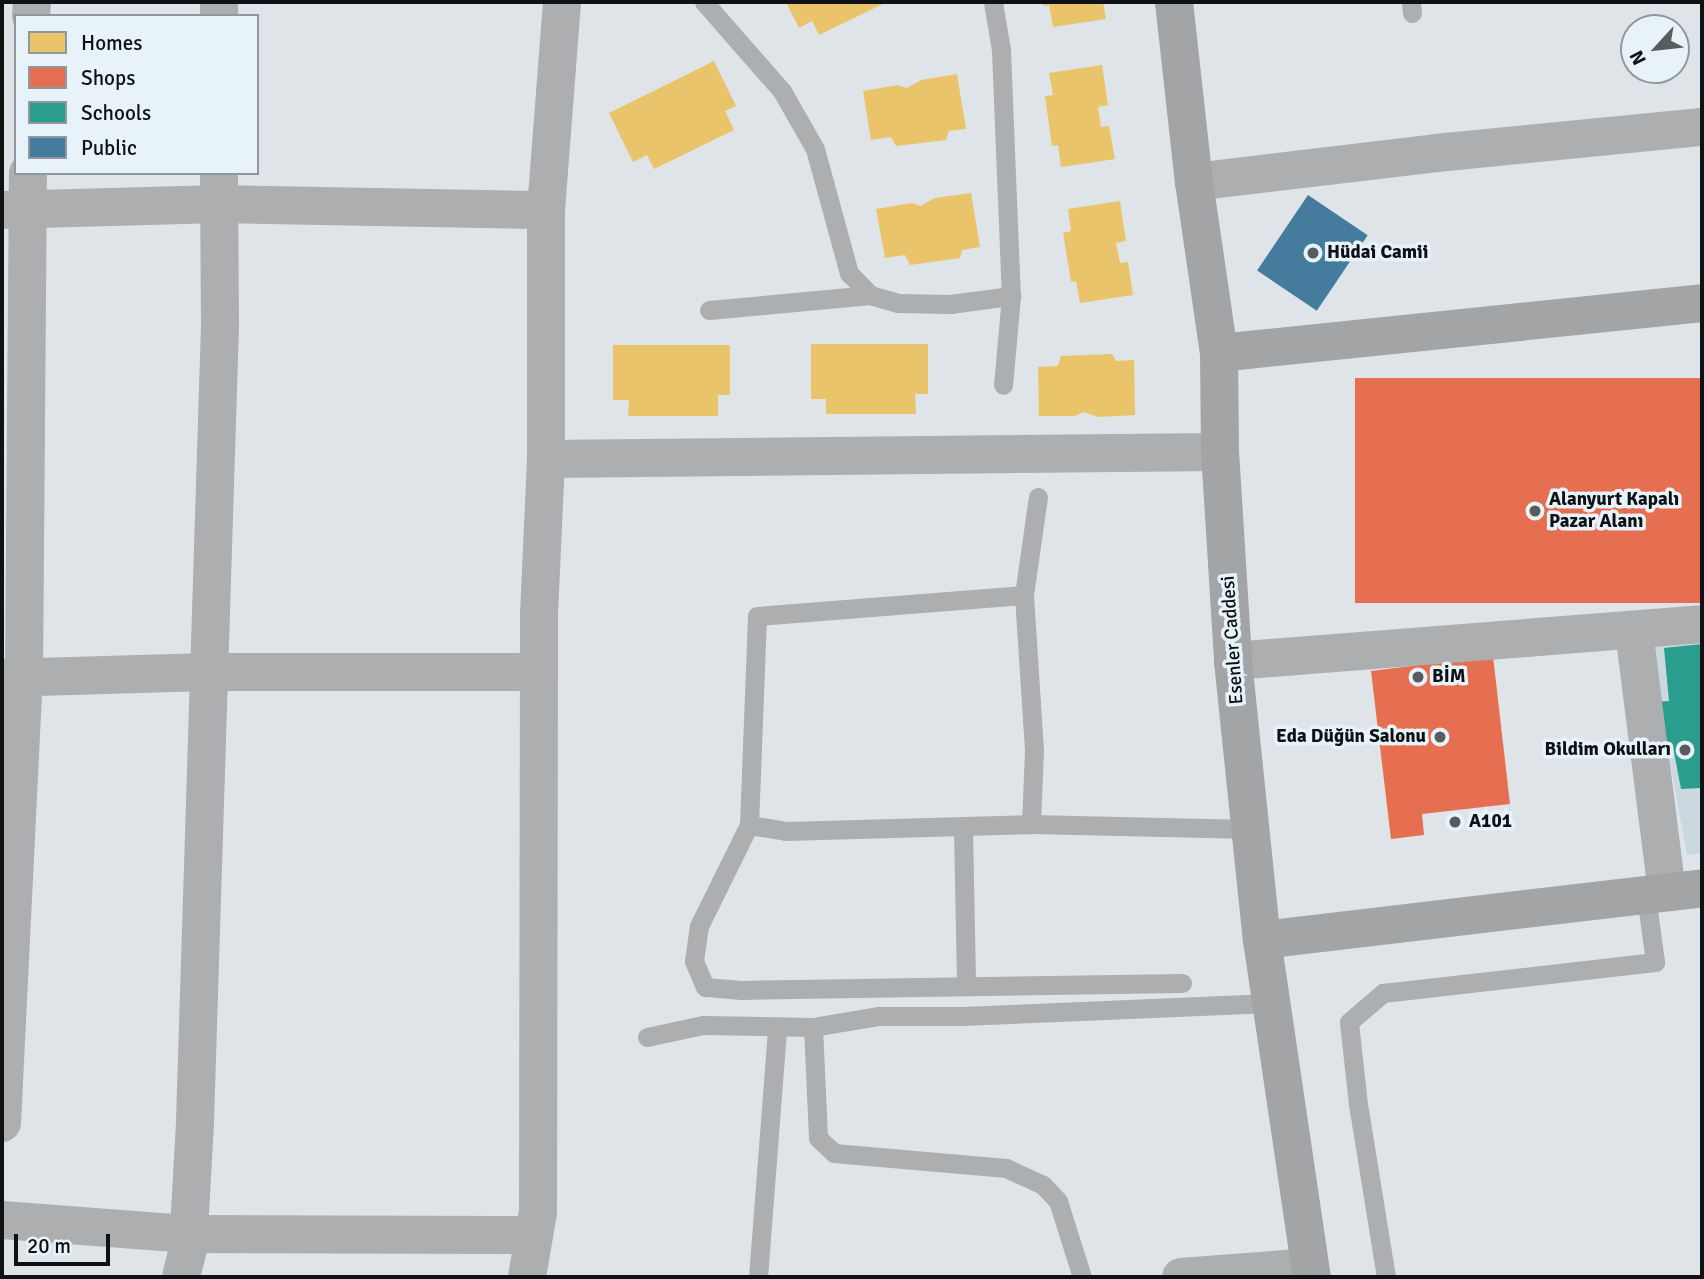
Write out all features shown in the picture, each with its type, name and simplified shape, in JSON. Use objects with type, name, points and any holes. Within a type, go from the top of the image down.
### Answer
[{"type":"street","points":[[527,1277],[538,1212],[539,671],[546,458],[546,210],[562,2]]},
{"type":"street","name":"Esenler Caddesi","points":[[1174,2],[1194,182],[1219,353],[1220,452],[1233,661],[1250,829],[1262,940],[1311,1272]]},
{"type":"street","points":[[1194,182],[1436,153],[1702,127]]},
{"type":"street","points":[[2,1122],[13,678],[19,198],[219,189],[546,210]]},
{"type":"street","points":[[181,1277],[189,1234],[220,325],[219,189]]},
{"type":"street","points":[[1219,353],[1702,303]]},
{"type":"street","points":[[546,458],[1220,452]]},
{"type":"street","points":[[1233,661],[1702,624]]},
{"type":"street","points":[[1262,940],[1672,892],[1634,631]]},
{"type":"street","points":[[13,678],[208,672],[539,671]]},
{"type":"street","points":[[2,1220],[189,1234],[534,1235]]},
{"type":"street","points":[[1181,1277],[1311,1272]]},
{"type":"lane","points":[[704,2],[782,91],[815,149],[849,273],[870,295]]},
{"type":"lane","points":[[993,2],[1001,50],[1011,296],[1003,385]]},
{"type":"lane","points":[[709,310],[870,295],[898,303],[950,304],[1011,296]]},
{"type":"lane","points":[[1031,824],[1034,750],[1024,595],[1038,497]]},
{"type":"lane","points":[[1024,595],[757,616],[749,825],[699,926],[694,961],[705,987],[741,990],[1181,983]]},
{"type":"lane","points":[[749,825],[786,831],[1031,824],[1250,829]]},
{"type":"lane","points":[[963,827],[966,986]]},
{"type":"lane","points":[[1386,1277],[1358,1104],[1349,1023],[1383,993],[1655,962],[1672,892]]},
{"type":"lane","points":[[647,1037],[703,1025],[813,1027],[879,1016],[962,1016],[1272,1003]]},
{"type":"lane","points":[[813,1027],[818,1138],[834,1153],[1006,1168],[1043,1185],[1058,1201],[1082,1277]]},
{"type":"lane","points":[[758,1277],[778,1028]]},
{"type":"shaded area","name":"Bildim Okulları","points":[[1702,641],[1702,853],[1687,855],[1649,647]]},
{"type":"building: Homes","points":[[786,2],[887,2],[819,35],[812,21],[799,28]]},
{"type":"building: Homes","points":[[1043,2],[1103,2],[1106,19],[1053,27],[1049,5],[1044,6]]},
{"type":"building: Homes","points":[[714,61],[736,106],[725,111],[734,130],[654,169],[647,155],[633,162],[609,113]]},
{"type":"building: Homes","points":[[1102,65],[1108,105],[1098,107],[1101,127],[1109,126],[1115,159],[1061,167],[1058,145],[1052,146],[1045,96],[1053,95],[1049,73]]},
{"type":"building: Homes","points":[[957,74],[966,129],[949,131],[946,140],[896,146],[891,137],[871,140],[863,91],[898,85],[907,88],[921,80]]},
{"type":"building: Homes","points":[[971,193],[980,247],[962,250],[960,258],[910,265],[905,255],[885,258],[876,209],[912,203],[920,206],[935,198]]},
{"type":"building: Homes","points":[[1120,201],[1126,241],[1116,243],[1120,263],[1128,262],[1133,295],[1080,303],[1076,281],[1071,282],[1063,233],[1071,231],[1068,209]]},
{"type":"building: Homes","points":[[811,344],[928,344],[928,394],[915,394],[916,414],[826,414],[826,399],[811,399]]},
{"type":"building: Homes","points":[[613,345],[730,345],[730,395],[718,395],[718,416],[628,416],[629,400],[613,400]]},
{"type":"building: Homes","points":[[1112,354],[1116,361],[1134,360],[1135,415],[1099,417],[1083,412],[1075,416],[1039,416],[1038,367],[1058,366],[1061,356]]},
{"type":"building: Shops","name":"Alanyurt Kapalı Pazar Alanı","points":[[1355,378],[1702,378],[1702,603],[1355,603]]},
{"type":"building: Shops","name":"Eda Düğün Salonu","points":[[1493,656],[1510,804],[1422,814],[1424,835],[1391,839],[1371,671]]},
{"type":"building: Schools","name":"Bildim Okulları","points":[[1702,644],[1702,788],[1681,789],[1673,747],[1660,749],[1655,702],[1669,701],[1664,648]]},
{"type":"building: Public","name":"Hüdai Camii","points":[[1308,195],[1368,235],[1317,311],[1257,270]]},
{"type":"place","name":"Hüdai Camii","points":[[1313,253]]},
{"type":"place","name":"Alanyurt Kapalı Pazar Alanı","points":[[1535,511]]},
{"type":"place","name":"BİM","points":[[1418,677]]},
{"type":"place","name":"Eda Düğün Salonu","points":[[1440,737]]},
{"type":"place","name":"Bildim Okulları","points":[[1685,750]]},
{"type":"place","name":"A101","points":[[1455,822]]}]
